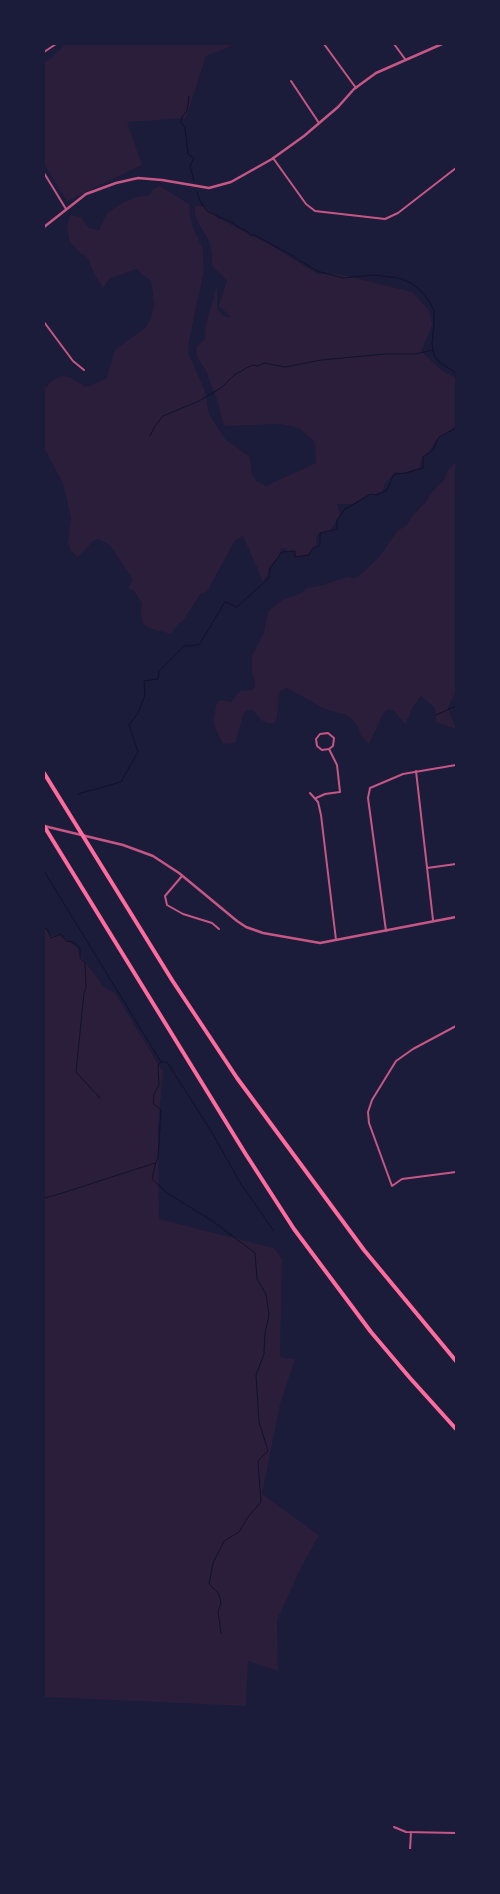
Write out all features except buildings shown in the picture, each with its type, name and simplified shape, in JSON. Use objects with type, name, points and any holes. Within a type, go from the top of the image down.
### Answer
[{"type":"highway","points":[[44,773],[172,980],[237,1078],[364,1250],[456,1361]]},
{"type":"highway","points":[[44,826],[244,1154],[294,1230],[376,1338],[456,1429]]},
{"type":"street","points":[[44,52],[56,44]]},
{"type":"street","points":[[324,44],[356,88]]},
{"type":"street","points":[[394,44],[405,59]]},
{"type":"street","points":[[44,227],[86,194],[116,183],[138,178],[209,188],[231,182],[273,158],[304,136],[338,107],[356,88],[376,73],[442,44]]},
{"type":"street","points":[[291,81],[319,123]]},
{"type":"street","points":[[273,158],[306,204],[314,212],[385,219],[398,213],[456,168]]},
{"type":"street","points":[[44,173],[66,209]]},
{"type":"street","points":[[44,322],[73,361],[84,370]]},
{"type":"street","points":[[326,732],[332,736],[334,743],[329,749],[322,750],[317,746],[316,739],[320,734],[326,732]]},
{"type":"street","points":[[316,798],[325,794],[340,792],[337,765],[329,749]]},
{"type":"street","points":[[386,931],[368,798],[370,788],[390,778],[416,771],[456,765]]},
{"type":"street","points":[[416,771],[433,921]]},
{"type":"street","points":[[310,793],[316,798],[321,815],[336,940]]},
{"type":"street","points":[[44,826],[138,850],[164,862],[232,918],[246,927],[263,933],[320,943],[456,917]]},
{"type":"street","points":[[427,868],[456,864]]},
{"type":"street","points":[[182,876],[165,896],[166,906],[183,914],[212,922],[219,929]]},
{"type":"street","points":[[456,1026],[413,1049],[396,1061],[369,1106],[368,1123],[392,1186],[402,1180],[456,1172]]},
{"type":"street","points":[[394,1827],[411,1832],[456,1833]]},
{"type":"street","points":[[410,1850],[411,1832]]},
{"type":"shaded area","points":[[66,44],[237,44],[206,56],[186,118],[127,122],[142,165],[67,201],[44,164],[44,63]]},
{"type":"shaded area","points":[[160,186],[189,204],[194,230],[203,249],[204,270],[188,353],[205,391],[209,414],[225,439],[250,457],[252,475],[256,481],[266,486],[316,463],[315,442],[299,428],[280,424],[224,426],[206,371],[197,357],[196,347],[205,339],[206,324],[217,285],[217,308],[223,316],[232,318],[219,306],[227,280],[212,266],[209,241],[197,221],[195,206],[205,207],[218,218],[267,243],[318,274],[338,274],[412,292],[429,310],[432,325],[421,351],[441,370],[456,378],[456,425],[452,430],[436,440],[429,452],[422,457],[419,468],[403,473],[396,472],[385,483],[383,491],[373,495],[369,494],[353,504],[337,504],[340,515],[331,530],[320,532],[317,536],[316,547],[307,555],[297,558],[295,551],[287,552],[285,548],[281,549],[279,556],[268,569],[268,574],[263,581],[243,536],[235,540],[206,592],[201,593],[183,621],[178,624],[171,634],[149,628],[143,624],[142,603],[134,591],[128,588],[132,578],[110,545],[98,539],[92,542],[78,557],[71,551],[68,543],[71,518],[63,483],[44,448],[44,389],[53,380],[63,376],[71,378],[86,387],[106,379],[115,350],[145,328],[151,318],[154,304],[151,281],[136,269],[109,279],[103,288],[87,257],[80,253],[70,242],[67,227],[70,215],[81,217],[89,228],[99,230],[107,213],[124,202],[150,195],[153,189]]},
{"type":"shaded area","points":[[456,461],[456,691],[448,708],[456,729],[436,722],[435,708],[421,696],[405,724],[394,711],[389,709],[384,712],[369,744],[361,736],[353,720],[346,715],[325,709],[287,688],[281,690],[279,695],[277,718],[274,723],[267,723],[261,720],[253,710],[248,710],[244,713],[235,743],[222,743],[213,722],[217,702],[220,700],[231,702],[240,691],[252,690],[255,687],[252,673],[252,656],[264,632],[268,612],[282,600],[302,593],[306,588],[323,585],[347,577],[354,578],[359,576],[380,556],[398,530],[406,526],[432,492],[444,480],[448,470]]},
{"type":"shaded area","points":[[44,928],[51,936],[59,935],[77,947],[81,957],[102,986],[115,993],[163,1072],[158,1126],[159,1219],[274,1248],[282,1259],[280,1357],[295,1359],[280,1404],[262,1494],[319,1535],[301,1568],[277,1620],[278,1671],[248,1661],[246,1706],[44,1697]]},
{"type":"waterway","points":[[189,96],[187,111],[182,117],[181,122],[185,128],[188,154],[194,158],[190,166],[194,181]]},
{"type":"waterway","points":[[197,192],[200,201],[207,211],[234,223],[250,235],[254,235],[286,252],[317,271],[343,278],[373,275],[399,278],[411,283],[420,290],[434,311],[432,344],[434,355],[439,362],[456,373]]},
{"type":"waterway","points":[[150,436],[163,416],[199,401],[221,388],[234,375],[252,365],[258,366],[264,363],[285,367],[321,360],[385,354],[415,354],[433,350]]},
{"type":"waterway","points":[[78,794],[121,782],[138,752],[129,725],[138,713],[145,695],[144,681],[158,679],[159,671],[184,646],[199,645],[225,602],[237,607],[269,578],[270,568],[282,552],[295,551],[295,557],[309,555],[313,548],[320,545],[320,533],[337,529],[337,520],[345,509],[371,494],[377,495],[387,490],[394,474],[423,468],[423,457],[433,450],[439,437],[456,428]]},
{"type":"waterway","points":[[436,715],[456,706]]},
{"type":"waterway","points":[[44,871],[161,1062],[158,1065],[159,1085],[154,1094],[153,1103],[161,1110],[158,1158],[152,1179],[167,1193],[214,1222],[255,1253],[257,1279],[266,1294],[269,1315],[265,1333],[264,1354],[256,1375],[259,1422],[268,1451],[258,1461],[261,1502],[248,1517],[239,1532],[224,1541],[213,1563],[209,1584],[219,1594],[221,1603],[218,1612],[221,1633]]},
{"type":"waterway","points":[[44,928],[47,929],[51,938],[61,934],[66,941],[73,942],[80,948],[80,958],[85,963],[86,988],[76,1072],[100,1098]]},
{"type":"waterway","points":[[161,1062],[167,1062],[211,1131],[241,1184],[273,1230]]},
{"type":"waterway","points":[[44,1198],[155,1163]]}]
